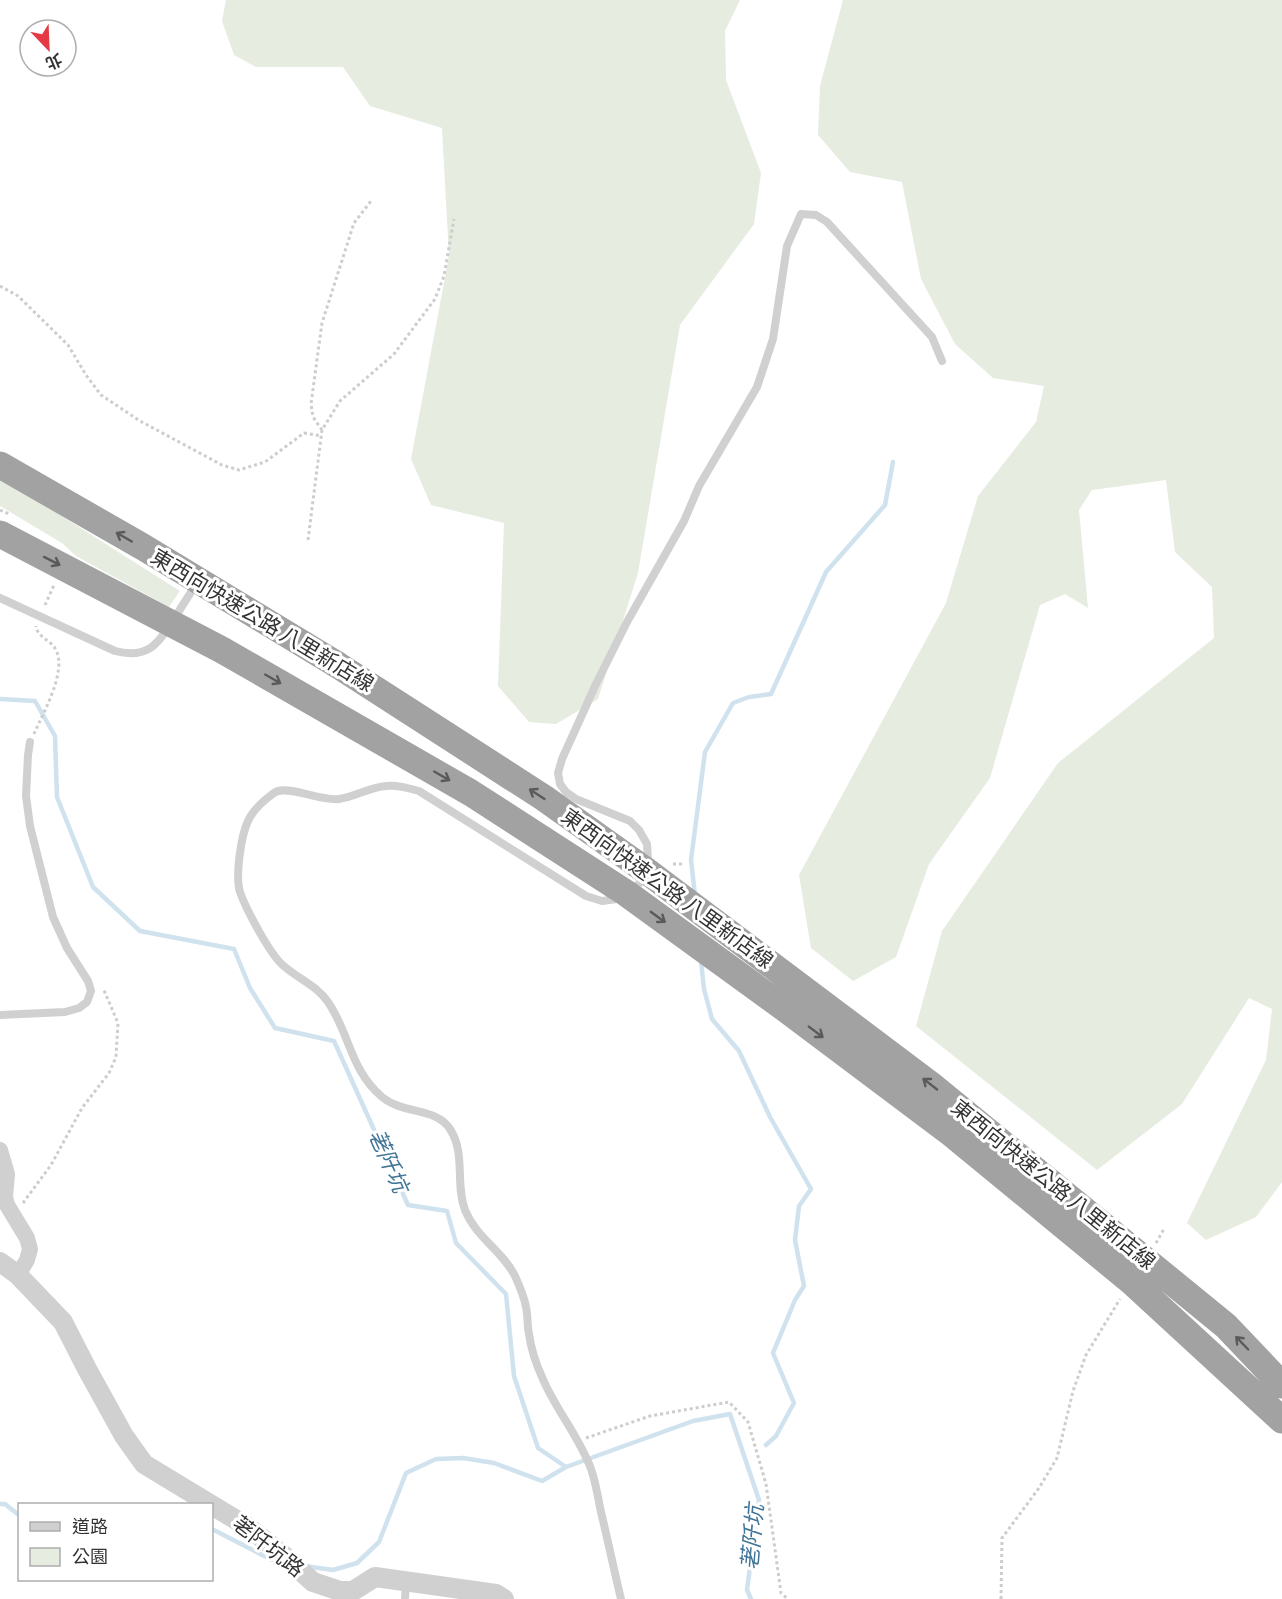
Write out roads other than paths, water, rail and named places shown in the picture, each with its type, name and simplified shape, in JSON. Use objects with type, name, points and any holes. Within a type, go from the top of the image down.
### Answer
[{"type":"highway","name":"東西向快速公路 八里新店線","points":[[0,465],[336,664],[544,798],[601,838],[931,1084],[1226,1326],[1282,1385]]},
{"type":"highway","name":"東西向快速公路 八里新店線","points":[[0,534],[222,650],[471,793],[626,893],[952,1134],[1132,1282],[1282,1420]]},
{"type":"street","points":[[0,1150],[7,1174],[5,1197],[27,1238],[30,1249],[27,1260],[18,1275]]},
{"type":"street","name":"荖阡坑路","points":[[0,1263],[18,1275],[63,1322],[119,1426],[144,1464],[208,1503]]},
{"type":"street","name":"荖阡坑路","points":[[213,1506],[248,1527],[313,1582],[340,1591],[353,1591],[375,1577],[405,1591],[496,1594],[504,1599]]},
{"type":"lane","points":[[621,1599],[591,1470],[580,1443],[542,1376],[529,1336],[522,1291],[513,1273],[482,1237],[465,1212],[460,1190],[459,1152],[451,1130],[442,1120],[433,1115],[393,1105],[371,1085],[356,1064],[334,1011],[327,1000],[320,992],[282,966],[272,954],[240,891],[238,867],[247,823],[256,807],[277,791],[340,799],[387,785],[402,786],[419,791],[586,896],[602,901],[617,899],[634,890],[644,877],[648,861],[647,844],[639,830],[630,821],[576,799],[566,792],[560,784],[558,772],[596,684],[622,632],[684,521],[699,486],[756,387],[773,339],[787,246],[801,214],[816,215],[827,222],[932,337],[942,361]]},
{"type":"lane","points":[[0,598],[115,651],[128,654],[142,653],[162,638],[198,581]]},
{"type":"lane","points":[[0,1015],[65,1012],[79,1008],[87,1002],[91,991],[88,981],[67,948],[53,917],[30,826],[26,796],[30,742]]},
{"type":"waterway","points":[[695,895],[691,860],[705,752],[733,703],[749,697],[771,694],[826,572],[885,505],[893,462]]},
{"type":"waterway","name":"荖阡坑","points":[[0,699],[35,701],[55,736],[57,797],[93,887],[140,931],[234,949],[250,988],[275,1028],[334,1041],[408,1205],[447,1211],[456,1243],[506,1294],[514,1376],[538,1448],[566,1467],[693,1421],[730,1414],[759,1500],[747,1590],[751,1599]]},
{"type":"waterway","points":[[701,961],[704,989],[712,1019],[739,1051],[770,1117],[811,1189],[799,1206],[795,1240],[804,1286],[795,1300],[773,1353],[794,1403],[776,1436],[766,1445]]},
{"type":"waterway","points":[[305,1566],[333,1570],[357,1563],[379,1542],[406,1473],[436,1459],[463,1458],[494,1463],[542,1481],[566,1467]]},
{"type":"waterway","points":[[0,1504],[5,1504],[18,1514]]},
{"type":"waterway","points":[[213,1530],[270,1559],[279,1561]]}]
